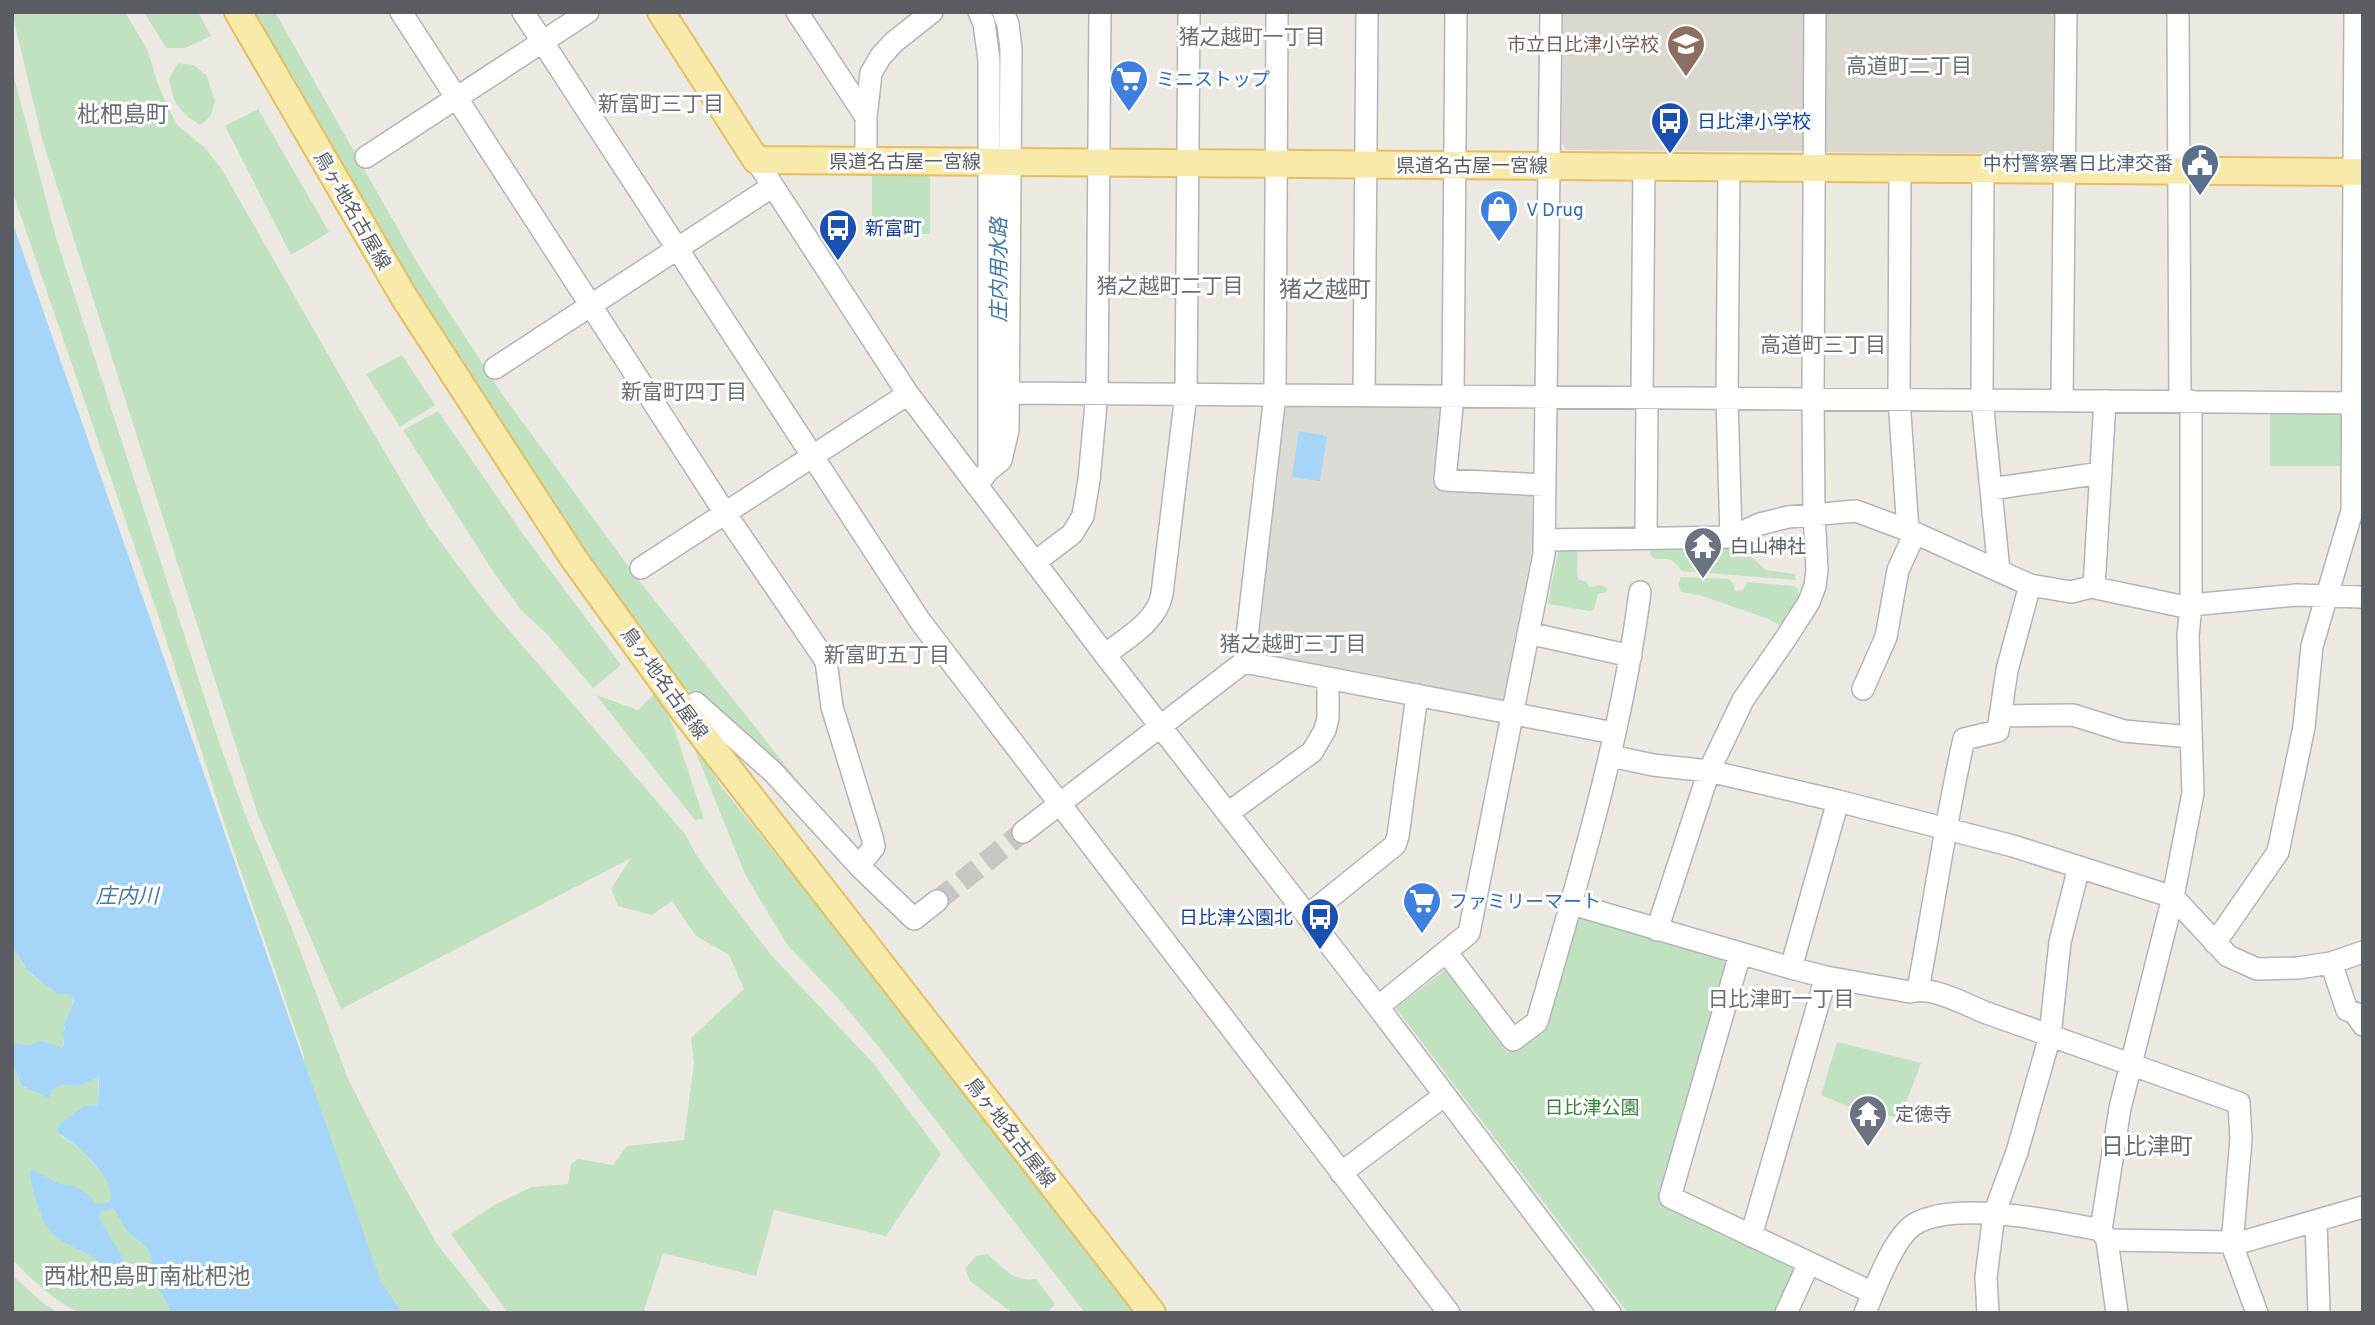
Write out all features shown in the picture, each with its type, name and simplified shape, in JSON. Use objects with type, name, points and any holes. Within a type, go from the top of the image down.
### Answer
[{"type":"main road","name":"鳥ヶ地名古屋線","points":[[238,12],[404,297],[574,559],[683,710],[1152,1313]]},
{"type":"main road","points":[[661,12],[757,160]]},
{"type":"main road","name":"県道名古屋一宮線","points":[[757,160],[2359,172]]},
{"type":"street","points":[[401,12],[589,306],[725,513],[826,660],[832,707],[873,837],[874,847],[859,866]]},
{"type":"street","points":[[523,12],[920,621],[1448,1313]]},
{"type":"street","points":[[366,157],[588,12]]},
{"type":"street","points":[[797,12],[866,117]]},
{"type":"street","points":[[979,12],[986,33],[1000,162],[1008,393],[1008,430],[1001,460],[983,478]]},
{"type":"street","points":[[983,478],[1000,162],[1011,49],[1008,24],[1003,12]]},
{"type":"street","points":[[1035,562],[1072,534],[1083,516],[1097,393],[1100,12]]},
{"type":"street","points":[[1105,655],[1154,615],[1160,606],[1186,394],[1189,12]]},
{"type":"street","points":[[1023,832],[1244,662],[1275,395],[1277,12]]},
{"type":"street","points":[[1364,396],[1367,12]]},
{"type":"street","points":[[1456,12],[1453,396],[1445,480],[1545,485]]},
{"type":"street","points":[[1378,1007],[1466,937],[1472,925],[1544,554],[1551,12]]},
{"type":"street","points":[[1657,930],[1710,771],[1743,700],[1808,603],[1815,586],[1815,12]]},
{"type":"street","points":[[2062,401],[2066,12]]},
{"type":"street","points":[[2117,1313],[2104,1235],[2120,1108],[2173,897],[2193,793],[2188,636],[2191,607],[2178,171],[2178,12]]},
{"type":"street","points":[[2216,943],[2278,852],[2304,727],[2312,646],[2353,511],[2358,403],[2359,172],[2356,12]]},
{"type":"street","points":[[866,161],[866,117],[871,73],[894,41],[925,15]]},
{"type":"street","points":[[757,160],[908,394],[983,478],[1035,562],[1610,1313]]},
{"type":"street","points":[[1644,167],[1646,538]]},
{"type":"street","points":[[1729,167],[1727,398],[1731,537]]},
{"type":"street","points":[[1863,689],[1886,636],[1898,570],[1912,532],[1899,399],[1900,169]]},
{"type":"street","points":[[1983,169],[1982,400],[1998,571]]},
{"type":"street","points":[[495,368],[773,186]]},
{"type":"street","points":[[1008,393],[2358,403]]},
{"type":"street","points":[[641,568],[908,394]]},
{"type":"street","points":[[2094,587],[2105,401]]},
{"type":"street","points":[[1991,489],[2101,472]]},
{"type":"street","points":[[1544,540],[1731,537],[1760,524],[1814,514],[1856,511],[1912,532],[2030,585],[2071,592],[2094,587],[2191,607],[2296,596],[2363,597]]},
{"type":"street","points":[[1918,989],[1934,909],[1952,791],[1964,739],[1998,731],[2007,670],[2030,585]]},
{"type":"street","points":[[1447,953],[1513,1040],[1537,1022],[1611,756],[1632,656],[1640,592]]},
{"type":"street","points":[[1528,633],[1632,656]]},
{"type":"street","points":[[1244,662],[1615,733]]},
{"type":"street","points":[[1228,813],[1312,752],[1325,730],[1328,718],[1328,678]]},
{"type":"street","points":[[1307,916],[1395,845],[1417,695]]},
{"type":"street","points":[[683,710],[696,704],[772,772],[859,866],[914,919],[937,901]]},
{"type":"street","points":[[2000,716],[2073,715],[2123,731],[2191,737]]},
{"type":"street","points":[[1611,756],[1653,765],[1710,771],[1838,801],[2013,846],[2173,897],[2228,956],[2257,969],[2298,968],[2331,963],[2363,952]]},
{"type":"street","points":[[1791,968],[1838,801]]},
{"type":"street","points":[[1988,1313],[1986,1277],[1994,1214],[2017,1152],[2050,1036],[2060,942],[2079,867]]},
{"type":"street","points":[[1572,904],[1826,977],[1910,992],[1918,989],[1952,998],[1984,1012],[2239,1103],[2241,1139],[2232,1243],[2257,1313]]},
{"type":"street","points":[[1740,954],[1670,1197],[1810,1263],[1869,1303],[1893,1250],[1913,1225],[1941,1215],[2038,1217],[2104,1235],[2232,1243],[2363,1207]]},
{"type":"street","points":[[2331,963],[2347,1010],[2355,1013],[2363,1026]]},
{"type":"street","points":[[1751,1236],[1826,977]]},
{"type":"street","points":[[1341,1173],[1445,1095]]},
{"type":"street","points":[[2316,1220],[2319,1313]]},
{"type":"street","points":[[1786,1313],[1810,1263]]},
{"type":"shaded area","name":"市立日比津小学校","points":[[1563,12],[1809,12],[1804,151],[1567,150],[1562,144]]},
{"type":"shaded area","points":[[1823,12],[2060,12],[2055,154],[1826,152],[1821,149]]},
{"type":"shaded area","points":[[1280,405],[1444,406],[1437,472],[1529,491],[1532,497],[1532,551],[1503,701],[1498,704],[1254,658]]},
{"type":"green space","points":[[12,12],[125,12],[147,49],[160,90],[177,125],[205,148],[221,168],[428,525],[489,607],[685,834],[697,856],[772,956],[873,1063],[941,1154],[886,1236],[774,1210],[756,1276],[663,1253],[643,1313],[508,1313],[451,1234],[496,1204],[532,1187],[568,1184],[571,1164],[578,1159],[613,1165],[627,1146],[684,1140],[694,1063],[691,1038],[744,989],[729,955],[696,936],[672,901],[652,915],[618,906],[611,889],[631,858],[341,1009],[258,815],[42,139]]},
{"type":"green space","points":[[144,12],[198,12],[211,36],[185,48],[166,48]]},
{"type":"green space","points":[[244,12],[275,12],[419,266],[502,394],[637,578],[851,848],[775,770],[693,693],[677,685],[550,510]]},
{"type":"green space","points":[[178,63],[194,65],[207,76],[215,102],[210,117],[200,125],[182,111],[175,101],[169,79]]},
{"type":"green space","points":[[12,69],[56,238],[218,739],[247,819],[287,916],[348,1079],[392,1165],[437,1244],[492,1313],[400,1313],[369,1266],[303,1079],[304,1055],[226,828],[159,618],[14,196]]},
{"type":"green space","points":[[258,109],[329,232],[291,255],[225,126]]},
{"type":"green space","points":[[872,176],[930,176],[930,234],[880,234],[872,220]]},
{"type":"green space","points":[[402,355],[435,405],[400,427],[366,374]]},
{"type":"green space","points":[[2274,409],[2343,409],[2347,466],[2270,466],[2270,414]]},
{"type":"green space","points":[[438,411],[520,530],[621,665],[593,688],[547,634],[521,610],[490,567],[403,430]]},
{"type":"green space","points":[[1738,545],[1766,570],[1795,574],[1796,580],[1682,571],[1671,560],[1655,559],[1650,555],[1651,547]]},
{"type":"green space","points":[[1559,548],[1577,548],[1579,580],[1585,581],[1590,587],[1601,585],[1608,589],[1598,594],[1594,609],[1590,611],[1549,604]]},
{"type":"green space","points":[[1681,577],[1729,579],[1735,591],[1743,590],[1747,582],[1794,586],[1798,590],[1799,602],[1783,624],[1779,625],[1769,619],[1699,595],[1681,592],[1678,584]]},
{"type":"green space","points":[[657,691],[674,728],[704,819],[695,820],[596,695],[638,710]]},
{"type":"green space","points":[[686,728],[720,785],[927,1041],[1139,1313],[1085,1313],[878,1046],[838,998],[788,946],[745,874]]},
{"type":"green space","name":"日比津公園","points":[[1575,913],[1731,961],[1664,1200],[1801,1266],[1779,1313],[1628,1313],[1396,1008],[1445,970],[1507,1053],[1542,1025]]},
{"type":"green space","points":[[12,931],[16,953],[29,972],[51,990],[73,997],[62,1047],[12,1044]]},
{"type":"green space","points":[[1837,1042],[1921,1063],[1900,1119],[1877,1112],[1875,1118],[1821,1095]]},
{"type":"green space","points":[[12,1062],[21,1085],[50,1099],[51,1091],[57,1087],[81,1085],[98,1077],[98,1105],[84,1106],[58,1125],[61,1136],[81,1149],[105,1177],[113,1191],[113,1208],[125,1229],[148,1249],[155,1281],[172,1313],[82,1313],[54,1297],[12,1259]]},
{"type":"green space","points":[[987,1254],[1015,1276],[1028,1280],[1036,1279],[1055,1304],[1047,1313],[1013,1313],[970,1281],[965,1268],[976,1256]]},
{"type":"green space","points":[[12,1275],[44,1304],[59,1313],[12,1313]]},
{"type":"water","name":"庄内川","points":[[12,221],[380,1280],[402,1313],[172,1313],[155,1281],[148,1249],[125,1229],[113,1208],[100,1212],[99,1218],[128,1267],[136,1272],[133,1277],[114,1271],[57,1238],[49,1230],[39,1210],[31,1182],[31,1169],[60,1184],[74,1186],[89,1195],[95,1204],[108,1203],[111,1197],[108,1183],[97,1167],[78,1147],[58,1132],[58,1125],[84,1106],[98,1105],[99,1077],[81,1085],[57,1087],[51,1091],[50,1099],[21,1085],[12,1062],[13,1043],[29,1046],[40,1041],[62,1047],[64,1025],[74,1001],[70,994],[57,994],[27,970],[13,948]]},
{"type":"water","points":[[1299,431],[1327,436],[1320,481],[1292,477]]},
{"type":"tunnel","points":[[937,901],[1023,832]]},
{"type":"place","name":"市立日比津小学校","points":[[1686,78]]},
{"type":"place","name":"ミニストップ","points":[[1129,113]]},
{"type":"place","name":"日比津小学校","points":[[1670,155]]},
{"type":"place","name":"中村警察署日比津交番","points":[[2200,197]]},
{"type":"place","name":"V Drug","points":[[1499,243]]},
{"type":"place","name":"新富町","points":[[838,262]]},
{"type":"place","name":"白山神社","points":[[1703,580]]},
{"type":"place","name":"ファミリーマート","points":[[1422,935]]},
{"type":"place","name":"日比津公園北","points":[[1320,951]]},
{"type":"place","name":"定徳寺","points":[[1868,1148]]},
{"type":"district","name":"猪之越町一丁目","points":[[1252,37]]},
{"type":"district","name":"高道町二丁目","points":[[1909,66]]},
{"type":"district","name":"新富町三丁目","points":[[661,104]]},
{"type":"district","name":"枇杷島町","points":[[123,114]]},
{"type":"district","name":"猪之越町二丁目","points":[[1170,286]]},
{"type":"district","name":"猪之越町","points":[[1325,289]]},
{"type":"district","name":"高道町三丁目","points":[[1823,345]]},
{"type":"district","name":"新富町四丁目","points":[[684,392]]},
{"type":"district","name":"猪之越町三丁目","points":[[1293,644]]},
{"type":"district","name":"新富町五丁目","points":[[887,655]]},
{"type":"district","name":"日比津町一丁目","points":[[1781,999]]},
{"type":"district","name":"日比津町","points":[[2147,1146]]},
{"type":"district","name":"西枇杷島町南枇杷池","points":[[147,1276]]},
{"type":"water label","name":"庄内用水路","points":[[999,270]]}]
